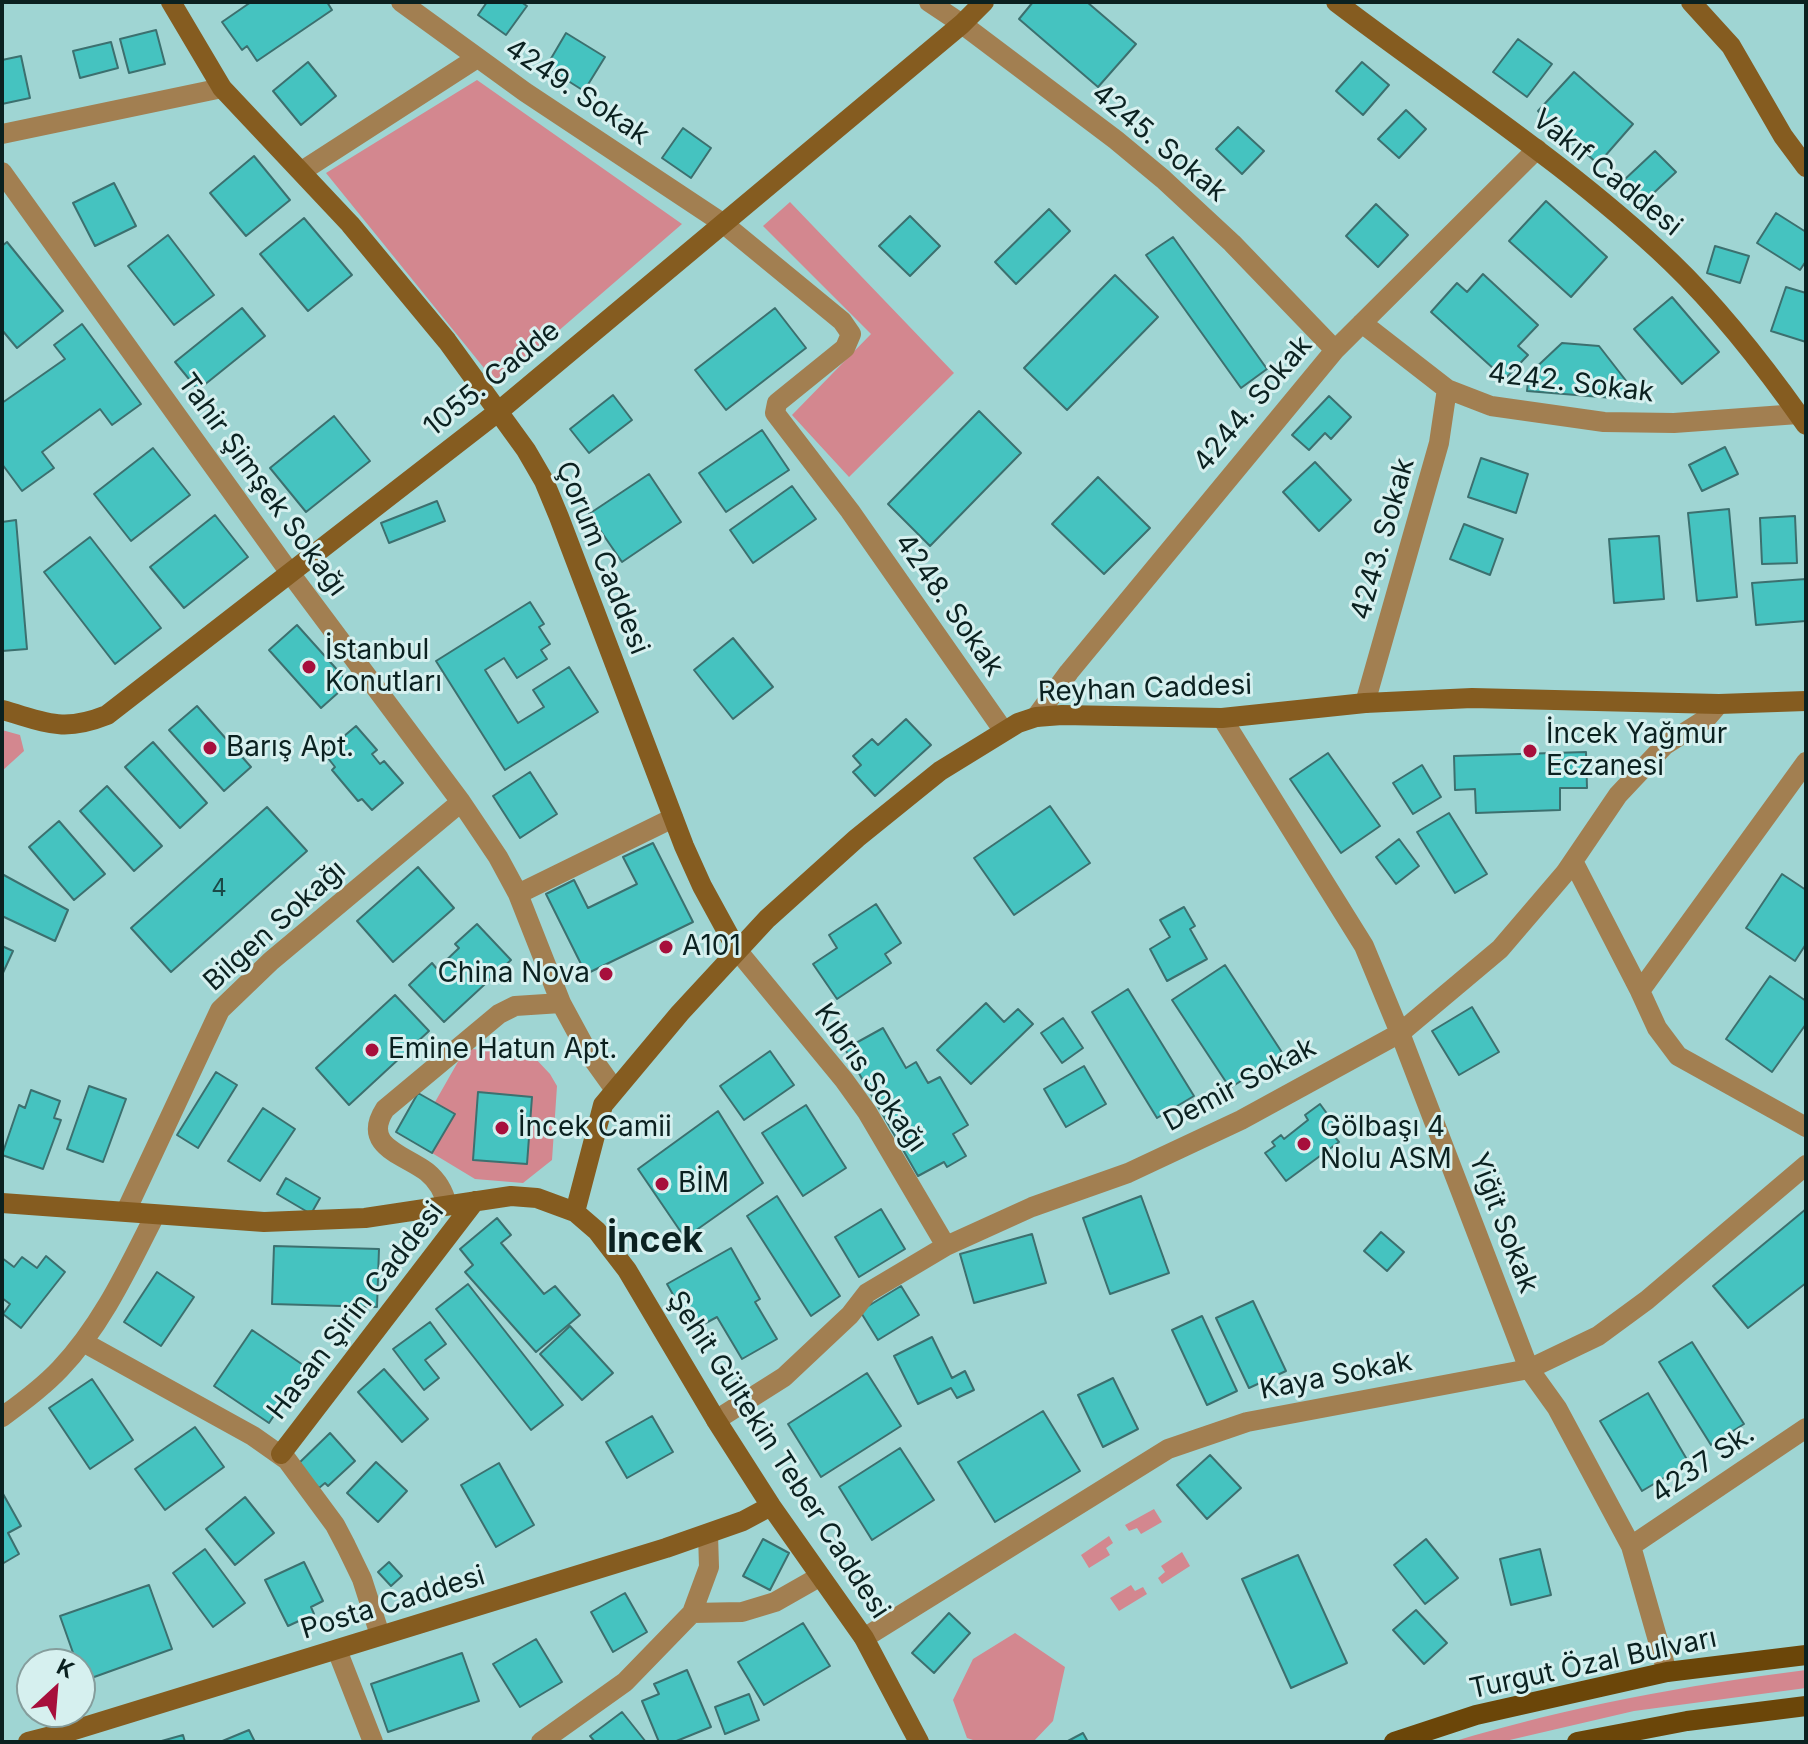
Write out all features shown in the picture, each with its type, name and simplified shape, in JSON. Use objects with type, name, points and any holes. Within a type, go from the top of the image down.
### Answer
[{"type":"main road","name":"Turgut Özal Bulvarı","points":[[1394,1742],[1476,1715],[1667,1672],[1806,1655]]},
{"type":"main road","points":[[1577,1742],[1687,1721],[1806,1706]]},
{"type":"street","name":"Çorum Caddesi","points":[[171,2],[222,88],[302,171],[410,295],[499,411],[544,481],[599,617],[673,818],[702,886],[737,950]]},
{"type":"street","name":"4249. Sokak","points":[[401,2],[477,58],[724,224],[842,321],[851,334],[845,348],[777,403],[775,413],[850,511]]},
{"type":"street","name":"4245. Sokak","points":[[929,2],[1116,140],[1194,206],[1335,350]]},
{"type":"street","name":"1055. Cadde","points":[[2,710],[66,727],[107,715],[499,411],[962,24],[984,2]]},
{"type":"street","name":"Vakıf Caddesi","points":[[1336,2],[1537,149],[1673,264],[1701,292],[1802,420]]},
{"type":"street","points":[[1691,2],[1731,46],[1783,136],[1806,167]]},
{"type":"street","points":[[302,171],[477,58]]},
{"type":"street","points":[[2,134],[222,88]]},
{"type":"street","name":"4244. Sokak","points":[[1036,717],[1069,672],[1335,350],[1537,149]]},
{"type":"street","name":"Tahir Şimşek Sokağı","points":[[2,172],[498,857],[518,894],[561,1003],[587,1051],[615,1090]]},
{"type":"street","name":"4242. Sokak","points":[[1362,323],[1447,389],[1491,406],[1604,422],[1802,420]]},
{"type":"street","name":"4243. Sokak","points":[[1365,703],[1439,443],[1447,389]]},
{"type":"street","name":"4248. Sokak","points":[[850,511],[1003,730]]},
{"type":"street","name":"Reyhan Caddesi","points":[[575,1212],[603,1105],[680,1013],[767,919],[903,798],[1003,730],[1036,717],[1222,718],[1365,703],[1510,697],[1719,704],[1806,701]]},
{"type":"street","name":"Demir Sokak","points":[[716,1420],[784,1377],[850,1315],[867,1293],[946,1246],[1032,1207],[1157,1160],[1241,1120],[1400,1033],[1500,949],[1573,861],[1618,795],[1665,745],[1706,719],[1719,704]]},
{"type":"street","name":"Yiğit Sokak","points":[[1222,718],[1364,946],[1529,1369],[1557,1408],[1631,1546],[1667,1672]]},
{"type":"street","points":[[1640,991],[1806,762]]},
{"type":"street","name":"Bilgen Sokağı","points":[[126,1211],[220,1010],[271,961],[461,802]]},
{"type":"street","points":[[518,894],[673,818]]},
{"type":"street","points":[[1573,861],[1657,1028],[1678,1056],[1806,1127]]},
{"type":"street","name":"Kıbrıs Sokağı","points":[[737,950],[859,1101],[946,1246]]},
{"type":"street","points":[[447,1205],[444,1193],[429,1174],[380,1141],[376,1127],[379,1118],[385,1109],[499,1014],[515,1006],[561,1003]]},
{"type":"street","name":"Kaya Sokak","points":[[864,1638],[1168,1449],[1247,1422],[1529,1369],[1598,1336],[1647,1300],[1806,1165]]},
{"type":"street","name":"Şehit Gültekin Teber Caddesi","points":[[2,1203],[264,1222],[365,1218],[511,1196],[537,1198],[575,1212],[597,1231],[627,1270],[771,1506],[864,1638],[919,1742]]},
{"type":"street","name":"Hasan Şirin Caddesi","points":[[281,1454],[475,1201]]},
{"type":"street","points":[[2,1417],[35,1393],[83,1342],[117,1290],[155,1215]]},
{"type":"street","points":[[83,1342],[281,1454],[320,1504],[346,1546],[362,1579],[380,1635]]},
{"type":"street","name":"4237 Sk.","points":[[1631,1546],[1806,1428]]},
{"type":"street","name":"Posta Caddesi","points":[[28,1742],[337,1650],[708,1534],[771,1506]]},
{"type":"street","points":[[541,1742],[625,1682],[692,1613],[709,1567],[708,1534]]},
{"type":"street","points":[[692,1613],[742,1612],[775,1602],[819,1577]]},
{"type":"street","points":[[337,1650],[373,1742]]},
{"type":"shaded area","points":[[477,80],[682,224],[497,384],[326,173]]},
{"type":"shaded area","points":[[790,202],[954,373],[849,477],[792,415],[871,334],[763,226]]},
{"type":"shaded area","points":[[2,730],[20,735],[24,751],[2,771]]},
{"type":"shaded area","points":[[471,1049],[525,1053],[534,1057],[557,1086],[552,1160],[523,1183],[475,1179],[432,1153],[455,1114],[435,1102],[463,1053]]},
{"type":"shaded area","points":[[1154,1509],[1162,1522],[1141,1534],[1137,1528],[1129,1531],[1125,1525]]},
{"type":"shaded area","points":[[1109,1536],[1113,1543],[1106,1548],[1110,1555],[1089,1568],[1081,1555]]},
{"type":"shaded area","points":[[1182,1552],[1190,1566],[1162,1584],[1158,1578],[1165,1572],[1161,1566]]},
{"type":"shaded area","points":[[1131,1585],[1135,1591],[1143,1587],[1147,1594],[1119,1611],[1110,1598]]},
{"type":"shaded area","points":[[1015,1633],[1065,1667],[1053,1721],[1033,1742],[979,1742],[967,1738],[953,1700],[973,1659]]},
{"type":"shaded area","points":[[1806,1670],[1806,1688],[1634,1711],[1501,1742],[1452,1742],[1628,1698]]},
{"type":"building","points":[[251,2],[327,2],[332,10],[257,61],[247,46],[242,50],[222,22]]},
{"type":"building","points":[[487,2],[521,2],[527,6],[506,35],[478,15]]},
{"type":"building","points":[[1033,2],[1087,2],[1136,44],[1098,87],[1019,19]]},
{"type":"building","points":[[156,30],[165,64],[129,73],[120,39]]},
{"type":"building","points":[[566,33],[605,57],[584,91],[546,67]]},
{"type":"building","points":[[1518,39],[1552,64],[1527,97],[1493,72]]},
{"type":"building","points":[[111,42],[118,68],[80,78],[73,51]]},
{"type":"building","points":[[21,56],[30,98],[2,104],[2,60]]},
{"type":"building","points":[[308,62],[336,96],[301,125],[273,91]]},
{"type":"building","points":[[1362,62],[1389,85],[1363,115],[1336,91]]},
{"type":"building","points":[[1574,72],[1633,124],[1598,164],[1538,111]]},
{"type":"building","points":[[1406,110],[1426,129],[1399,158],[1378,139]]},
{"type":"building","points":[[1238,127],[1264,151],[1242,174],[1216,149]]},
{"type":"building","points":[[683,128],[711,148],[691,178],[662,158]]},
{"type":"building","points":[[1655,151],[1676,172],[1643,203],[1623,181]]},
{"type":"building","points":[[254,156],[290,200],[246,236],[210,193]]},
{"type":"building","points":[[114,183],[136,226],[95,246],[73,203]]},
{"type":"building","points":[[1546,201],[1607,257],[1571,297],[1509,241]]},
{"type":"building","points":[[1376,204],[1408,235],[1378,267],[1346,236]]},
{"type":"building","points":[[1049,209],[1070,231],[1016,284],[995,262]]},
{"type":"building","points":[[1776,213],[1806,232],[1806,261],[1800,270],[1757,243]]},
{"type":"building","points":[[910,216],[940,246],[910,276],[879,246]]},
{"type":"building","points":[[304,218],[352,275],[308,311],[260,254]]},
{"type":"building","points":[[168,235],[214,295],[174,325],[128,266]]},
{"type":"building","points":[[1173,237],[1267,369],[1241,388],[1146,255]]},
{"type":"building","points":[[7,242],[63,311],[17,348],[2,330],[2,246]]},
{"type":"building","points":[[1715,246],[1749,256],[1740,283],[1707,273]]},
{"type":"building","points":[[1483,274],[1538,325],[1518,346],[1528,355],[1505,379],[1431,312],[1457,283],[1467,292]]},
{"type":"building","points":[[1115,275],[1158,317],[1067,410],[1024,368]]},
{"type":"building","points":[[1786,287],[1806,293],[1806,342],[1771,331]]},
{"type":"building","points":[[1672,297],[1719,352],[1682,384],[1634,329]]},
{"type":"building","points":[[242,308],[265,336],[198,390],[175,362]]},
{"type":"building","points":[[775,308],[806,348],[726,410],[695,370]]},
{"type":"building","points":[[82,324],[141,404],[112,425],[100,409],[42,452],[54,468],[22,491],[2,464],[2,403],[65,359],[54,345]]},
{"type":"building","points":[[1562,343],[1599,346],[1627,382],[1625,399],[1527,391],[1529,374]]},
{"type":"building","points":[[613,395],[632,420],[589,453],[570,429]]},
{"type":"building","points":[[1329,396],[1351,417],[1331,439],[1325,433],[1309,450],[1292,435]]},
{"type":"building","points":[[979,411],[1021,453],[930,546],[888,504]]},
{"type":"building","points":[[334,416],[370,461],[306,512],[270,468]]},
{"type":"building","points":[[762,430],[789,470],[726,512],[699,473]]},
{"type":"building","points":[[1725,447],[1738,474],[1702,491],[1689,465]]},
{"type":"building","points":[[153,448],[190,495],[131,541],[94,494]]},
{"type":"building","points":[[1481,458],[1528,474],[1516,513],[1468,497]]},
{"type":"building","points":[[1315,462],[1351,500],[1319,531],[1283,492]]},
{"type":"building","points":[[649,474],[681,522],[622,562],[589,514]]},
{"type":"building","points":[[1098,477],[1150,528],[1104,574],[1052,524]]},
{"type":"building","points":[[792,486],[816,519],[753,563],[730,530]]},
{"type":"building","points":[[437,501],[445,521],[389,543],[381,523]]},
{"type":"building","points":[[1729,509],[1737,597],[1697,601],[1688,513]]},
{"type":"building","points":[[215,515],[248,557],[184,608],[150,567]]},
{"type":"building","points":[[1795,516],[1797,563],[1762,564],[1760,518]]},
{"type":"building","points":[[16,520],[27,649],[2,651],[2,522]]},
{"type":"building","points":[[1464,524],[1503,539],[1490,575],[1450,559]]},
{"type":"building","points":[[1659,536],[1664,599],[1614,603],[1609,539]]},
{"type":"building","points":[[90,537],[161,628],[115,664],[44,572]]},
{"type":"building","points":[[1806,579],[1806,621],[1756,625],[1752,583]]},
{"type":"building","points":[[530,602],[544,624],[539,627],[550,644],[541,650],[547,659],[517,678],[504,658],[485,670],[518,723],[544,707],[533,690],[569,667],[598,712],[505,770],[436,661]]},
{"type":"building","name":"İstanbul Konutları","points":[[297,625],[349,683],[321,708],[269,650]]},
{"type":"building","points":[[733,638],[773,687],[733,719],[694,670]]},
{"type":"building","name":"Barış Apt.","points":[[197,706],[251,767],[224,791],[169,730]]},
{"type":"building","points":[[906,719],[931,745],[875,796],[853,772],[861,765],[853,756],[872,739],[878,745]]},
{"type":"building","points":[[356,726],[377,750],[372,754],[380,764],[384,761],[403,783],[372,810],[362,799],[358,801],[332,770],[335,767],[324,753]]},
{"type":"building","points":[[153,742],[207,803],[180,828],[125,767]]},
{"type":"building","points":[[1586,752],[1587,788],[1560,788],[1560,810],[1476,813],[1475,789],[1455,790],[1454,756]]},
{"type":"building","points":[[1328,753],[1380,826],[1341,853],[1290,779]]},
{"type":"building","points":[[1422,765],[1441,797],[1413,814],[1393,783]]},
{"type":"building","points":[[530,772],[557,814],[520,838],[493,796]]},
{"type":"building","points":[[107,786],[162,846],[134,871],[80,811]]},
{"type":"building","points":[[1050,806],[1090,863],[1014,915],[974,858]]},
{"type":"building","points":[[267,807],[307,851],[171,972],[131,928]]},
{"type":"building","points":[[1449,813],[1487,874],[1455,893],[1417,832]]},
{"type":"building","points":[[59,821],[105,874],[74,900],[29,847]]},
{"type":"building","points":[[1399,839],[1419,866],[1396,884],[1376,857]]},
{"type":"building","points":[[653,843],[693,922],[586,974],[546,894],[574,880],[588,908],[637,884],[623,857]]},
{"type":"building","points":[[418,867],[454,908],[393,962],[357,921]]},
{"type":"building","points":[[2,874],[68,910],[55,941],[2,916]]},
{"type":"building","points":[[1782,874],[1806,890],[1806,944],[1795,961],[1746,928]]},
{"type":"building","points":[[876,904],[901,943],[885,954],[891,963],[837,999],[813,964],[837,948],[829,935]]},
{"type":"building","points":[[1184,907],[1195,926],[1190,929],[1207,959],[1167,981],[1150,949],[1170,937],[1160,920]]},
{"type":"building","points":[[477,924],[511,960],[444,1022],[409,985],[432,963],[437,969],[459,948],[455,944]]},
{"type":"building","points":[[2,946],[13,951],[2,975]]},
{"type":"building","points":[[1225,965],[1283,1054],[1230,1088],[1172,1000]]},
{"type":"building","points":[[1770,976],[1806,1001],[1806,1024],[1772,1072],[1726,1039]]},
{"type":"building","points":[[1128,989],[1194,1096],[1157,1118],[1092,1012]]},
{"type":"building","name":"Emine Hatun Apt.","points":[[395,995],[429,1031],[349,1105],[316,1068]]},
{"type":"building","points":[[986,1003],[1004,1022],[1018,1009],[1033,1024],[971,1084],[937,1050]]},
{"type":"building","points":[[1472,1007],[1499,1052],[1459,1075],[1432,1031]]},
{"type":"building","points":[[1063,1018],[1083,1048],[1062,1063],[1041,1033]]},
{"type":"building","points":[[883,1028],[906,1068],[916,1062],[928,1083],[940,1077],[968,1125],[953,1134],[966,1156],[947,1167],[944,1162],[918,1176],[845,1049]]},
{"type":"building","points":[[770,1051],[794,1085],[744,1120],[720,1086]]},
{"type":"building","points":[[1084,1066],[1106,1104],[1066,1127],[1044,1089]]},
{"type":"building","points":[[216,1072],[237,1085],[198,1148],[177,1135]]},
{"type":"building","points":[[89,1086],[126,1099],[103,1162],[67,1149]]},
{"type":"building","points":[[31,1090],[60,1101],[54,1118],[61,1120],[43,1169],[2,1155],[19,1105],[25,1108]]},
{"type":"building","name":"İncek Camii","points":[[478,1092],[532,1097],[527,1164],[473,1160]]},
{"type":"building","points":[[418,1093],[455,1114],[432,1153],[396,1132]]},
{"type":"building","name":"Gölbaşı 4 Nolu ASM","points":[[1320,1104],[1336,1126],[1330,1131],[1339,1142],[1286,1181],[1265,1153],[1275,1146],[1272,1142],[1281,1135],[1284,1139],[1308,1120],[1305,1115]]},
{"type":"building","points":[[806,1105],[846,1168],[803,1196],[762,1133]]},
{"type":"building","points":[[263,1108],[295,1129],[260,1181],[228,1161]]},
{"type":"building","points":[[718,1111],[763,1183],[685,1238],[638,1169]]},
{"type":"building","points":[[286,1178],[320,1198],[311,1214],[277,1194]]},
{"type":"building","points":[[777,1196],[840,1296],[811,1316],[747,1216]]},
{"type":"building","points":[[1141,1196],[1169,1273],[1110,1294],[1083,1218]]},
{"type":"building","points":[[881,1209],[905,1249],[859,1277],[835,1237]]},
{"type":"building","points":[[1806,1209],[1806,1283],[1748,1328],[1713,1286]]},
{"type":"building","points":[[497,1218],[511,1235],[501,1243],[544,1294],[555,1286],[580,1315],[536,1352],[465,1272],[473,1265],[460,1249]]},
{"type":"building","points":[[1381,1232],[1404,1252],[1387,1271],[1364,1251]]},
{"type":"building","points":[[1032,1234],[1046,1283],[974,1303],[960,1254]]},
{"type":"building","points":[[274,1246],[379,1249],[377,1307],[272,1304]]},
{"type":"building","points":[[731,1248],[760,1299],[755,1302],[777,1339],[742,1359],[717,1317],[693,1330],[667,1284]]},
{"type":"building","points":[[46,1256],[65,1272],[21,1328],[3,1314],[10,1304],[2,1298],[2,1258],[14,1267],[22,1257],[37,1268]]},
{"type":"building","points":[[157,1272],[194,1297],[161,1346],[124,1322]]},
{"type":"building","points":[[468,1284],[563,1405],[531,1430],[436,1309]]},
{"type":"building","points":[[901,1286],[919,1315],[878,1340],[860,1311]]},
{"type":"building","points":[[1253,1301],[1286,1371],[1249,1388],[1216,1318]]},
{"type":"building","points":[[1202,1316],[1237,1391],[1207,1405],[1172,1330]]},
{"type":"building","points":[[430,1322],[446,1344],[425,1360],[439,1378],[424,1390],[393,1349]]},
{"type":"building","points":[[570,1326],[613,1373],[582,1400],[540,1354]]},
{"type":"building","points":[[252,1330],[306,1367],[269,1423],[214,1386]]},
{"type":"building","points":[[932,1337],[952,1378],[965,1371],[974,1390],[957,1398],[951,1388],[918,1404],[894,1356]]},
{"type":"building","points":[[1692,1342],[1744,1424],[1711,1445],[1659,1362]]},
{"type":"building","points":[[384,1369],[428,1419],[402,1442],[358,1392]]},
{"type":"building","points":[[867,1373],[901,1426],[821,1477],[788,1424]]},
{"type":"building","points":[[1113,1378],[1138,1429],[1103,1447],[1078,1395]]},
{"type":"building","points":[[92,1379],[133,1440],[90,1469],[49,1408]]},
{"type":"building","points":[[1648,1393],[1689,1463],[1642,1491],[1600,1421]]},
{"type":"building","points":[[1043,1411],[1080,1471],[995,1522],[958,1462]]},
{"type":"building","points":[[652,1416],[673,1452],[627,1478],[606,1442]]},
{"type":"building","points":[[195,1427],[224,1467],[165,1510],[135,1469]]},
{"type":"building","points":[[330,1433],[355,1461],[328,1486],[325,1483],[319,1488],[297,1465]]},
{"type":"building","points":[[900,1448],[934,1500],[872,1540],[839,1487]]},
{"type":"building","points":[[1210,1455],[1241,1488],[1207,1519],[1177,1485]]},
{"type":"building","points":[[376,1462],[407,1491],[378,1522],[347,1493]]},
{"type":"building","points":[[499,1463],[534,1525],[496,1547],[461,1485]]},
{"type":"building","points":[[2,1492],[21,1526],[8,1533],[19,1554],[2,1564]]},
{"type":"building","points":[[245,1497],[274,1533],[235,1565],[206,1529]]},
{"type":"building","points":[[763,1539],[789,1553],[770,1590],[743,1576]]},
{"type":"building","points":[[1426,1539],[1458,1578],[1425,1604],[1394,1565]]},
{"type":"building","points":[[205,1549],[245,1603],[213,1627],[173,1573]]},
{"type":"building","points":[[1540,1549],[1551,1595],[1511,1605],[1500,1559]]},
{"type":"building","points":[[1298,1555],[1347,1663],[1291,1688],[1242,1579]]},
{"type":"building","points":[[304,1562],[323,1601],[311,1607],[314,1614],[288,1626],[265,1580]]},
{"type":"building","points":[[389,1562],[402,1576],[391,1586],[378,1572]]},
{"type":"building","points":[[149,1585],[172,1649],[96,1676],[96,1648],[71,1648],[60,1616]]},
{"type":"building","points":[[625,1593],[647,1632],[613,1652],[591,1612]]},
{"type":"building","points":[[1416,1610],[1447,1643],[1424,1664],[1393,1630]]},
{"type":"building","points":[[949,1613],[970,1633],[934,1673],[912,1653]]},
{"type":"building","points":[[803,1623],[830,1666],[764,1705],[738,1662]]},
{"type":"building","points":[[536,1639],[562,1682],[520,1707],[493,1664]]},
{"type":"building","points":[[462,1653],[479,1701],[388,1732],[371,1684]]},
{"type":"building","points":[[687,1670],[711,1727],[674,1742],[659,1742],[642,1701],[659,1694],[654,1684]]},
{"type":"building","points":[[749,1694],[759,1720],[725,1734],[715,1707]]},
{"type":"building","points":[[622,1712],[646,1742],[595,1742],[590,1736]]},
{"type":"building","points":[[249,1730],[255,1742],[220,1742]]},
{"type":"building","points":[[1083,1733],[1088,1742],[1066,1742]]},
{"type":"building","points":[[183,1735],[185,1742],[158,1742]]},
{"type":"place","name":"İstanbul Konutları","points":[[309,667]]},
{"type":"place","name":"Barış Apt.","points":[[210,748]]},
{"type":"place","name":"İncek Yağmur Eczanesi","points":[[1530,751]]},
{"type":"place","name":"A101","points":[[666,947]]},
{"type":"place","name":"China Nova","points":[[606,974]]},
{"type":"place","name":"Emine Hatun Apt.","points":[[372,1050]]},
{"type":"place","name":"İncek Camii","points":[[502,1128]]},
{"type":"place","name":"Gölbaşı 4 Nolu ASM","points":[[1304,1144]]},
{"type":"place","name":"BİM","points":[[662,1184]]},
{"type":"district","name":"İncek","points":[[655,1241]]}]
